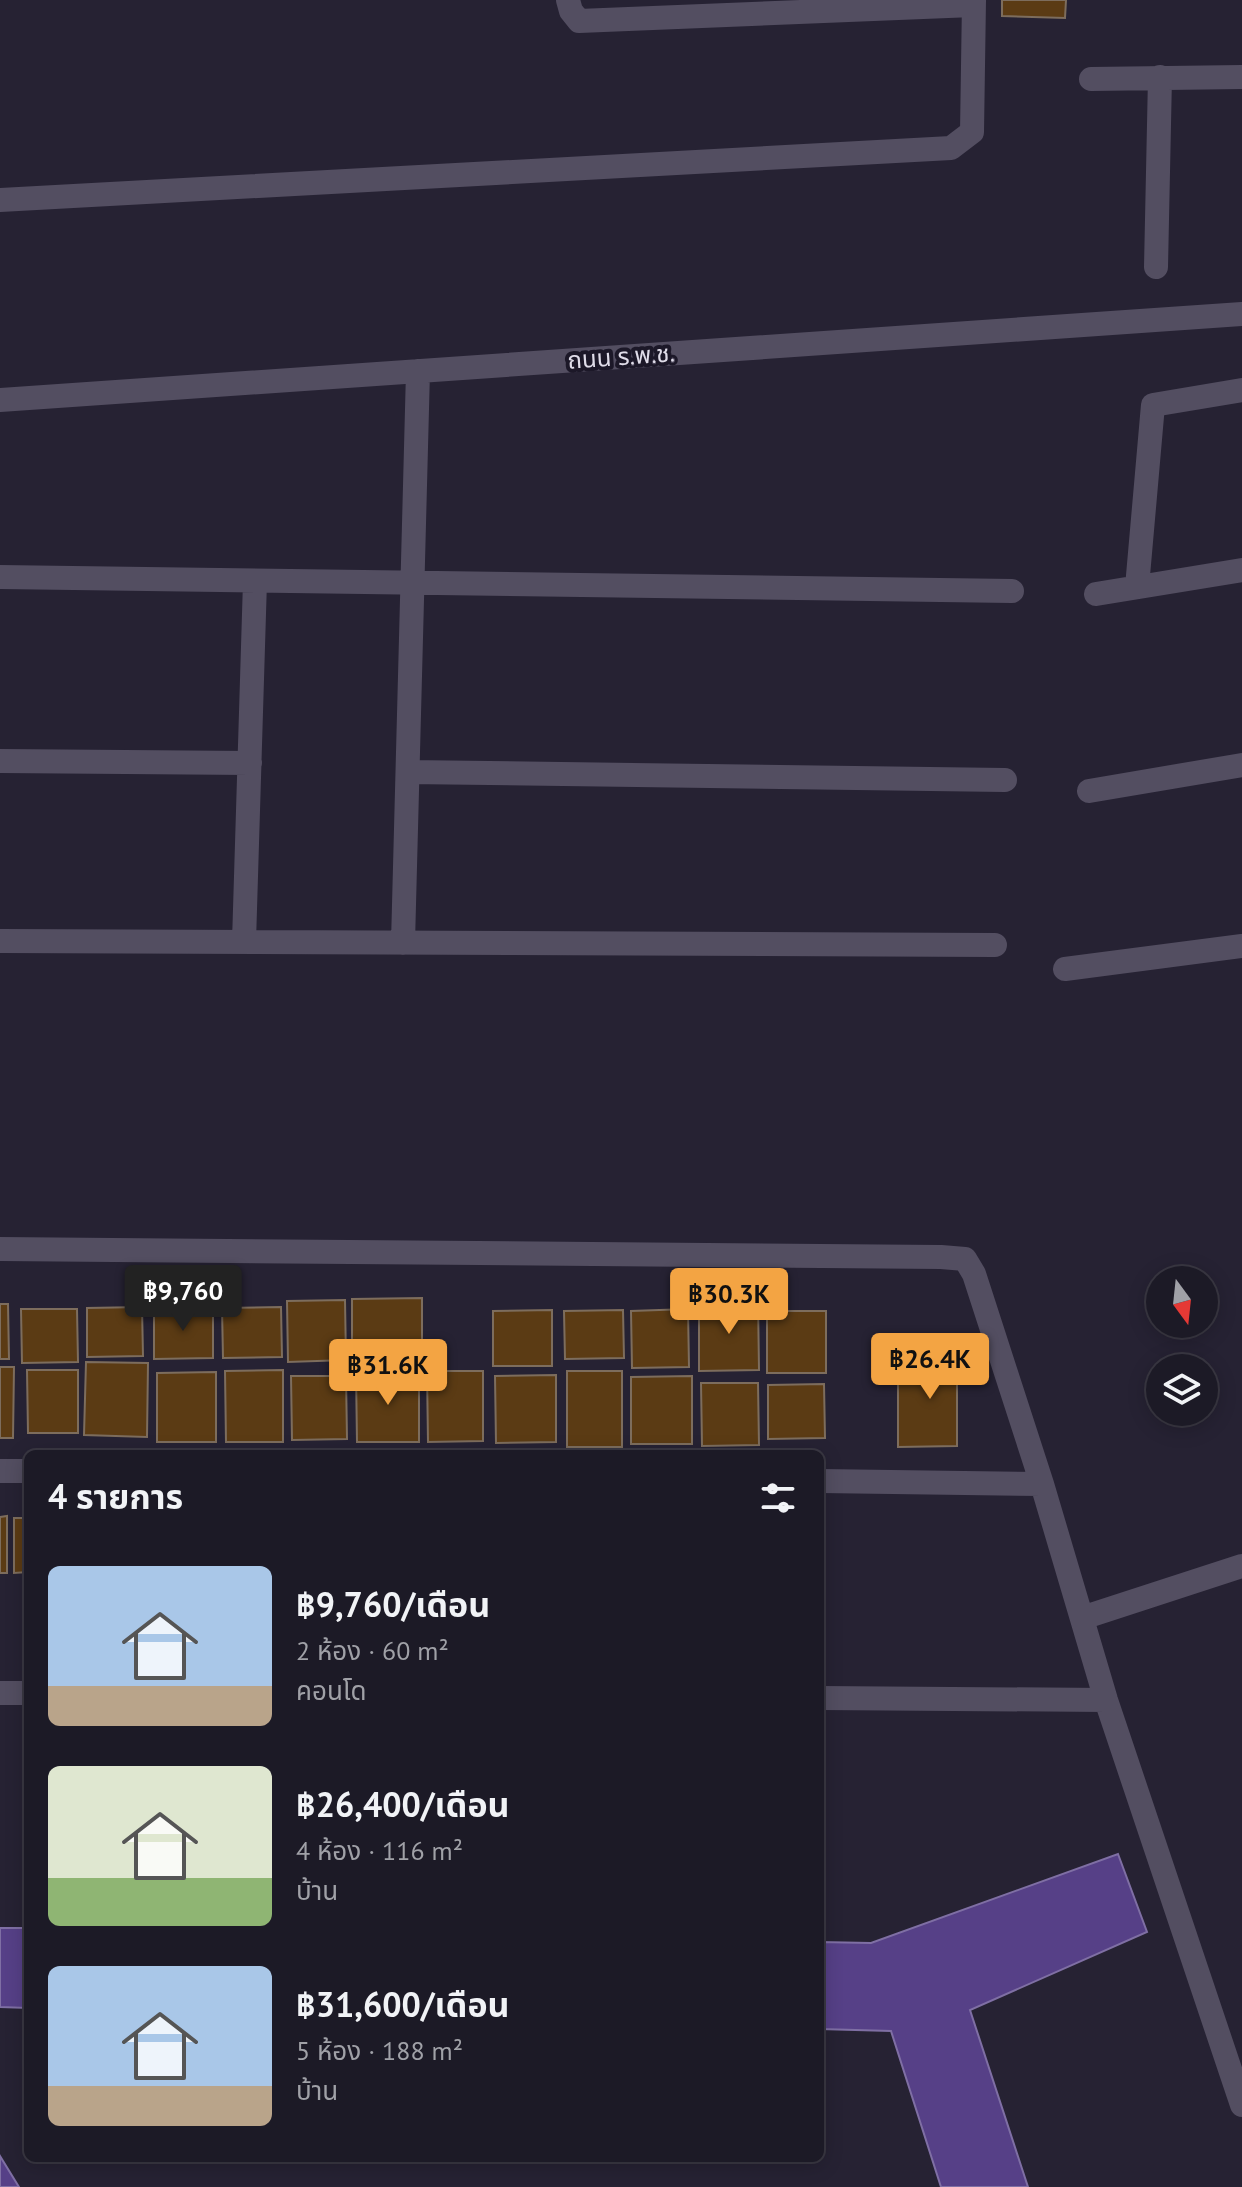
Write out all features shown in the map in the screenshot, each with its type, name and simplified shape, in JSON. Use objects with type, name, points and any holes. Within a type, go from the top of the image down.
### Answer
[{"type":"street","points":[[0,200],[951,148],[972,132],[974,3],[579,21],[571,11],[568,0]]},
{"type":"street","points":[[1156,267],[1160,77]]},
{"type":"street","points":[[1091,79],[1242,77]]},
{"type":"street","name":"ถนน ร.พ.ช.","points":[[0,400],[1242,314]]},
{"type":"street","points":[[403,943],[418,371]]},
{"type":"street","points":[[1137,587],[1153,405],[1242,390]]},
{"type":"street","points":[[1096,594],[1242,570]]},
{"type":"street","points":[[0,577],[1012,591]]},
{"type":"street","points":[[244,942],[255,581]]},
{"type":"street","points":[[0,761],[250,763]]},
{"type":"street","points":[[1089,791],[1242,765]]},
{"type":"street","points":[[408,772],[1005,780]]},
{"type":"street","points":[[0,941],[995,945]]},
{"type":"street","points":[[1065,969],[1242,946]]},
{"type":"street","points":[[0,1249],[965,1259],[974,1274],[1042,1484],[1106,1700],[1242,2105]]},
{"type":"street","points":[[0,1471],[24,1471]]},
{"type":"street","points":[[824,1481],[1042,1484]]},
{"type":"street","points":[[1082,1618],[1242,1566]]},
{"type":"street","points":[[0,1693],[24,1693]]},
{"type":"street","points":[[824,1698],[1106,1700]]},
{"type":"shaded area","points":[[1118,1854],[1147,1932],[970,2010],[1028,2187],[941,2187],[891,2031],[824,2029],[824,1942],[871,1943]]},
{"type":"shaded area","points":[[0,1928],[24,1928],[24,2008],[0,2007]]},
{"type":"shaded area","points":[[0,2156],[19,2187],[0,2187]]},
{"type":"building","points":[[1002,0],[1066,0],[1065,18],[1002,16]]},
{"type":"building","points":[[422,1298],[422,1356],[352,1357],[352,1299]]},
{"type":"building","points":[[345,1300],[346,1360],[288,1362],[287,1301]]},
{"type":"building","points":[[758,1300],[759,1370],[699,1371],[699,1301]]},
{"type":"building","points":[[0,1304],[8,1304],[9,1359],[0,1359]]},
{"type":"building","points":[[142,1307],[143,1356],[87,1357],[87,1308]]},
{"type":"building","points":[[154,1307],[213,1307],[213,1358],[154,1359]]},
{"type":"building","points":[[281,1307],[282,1357],[223,1358],[222,1308]]},
{"type":"building","points":[[21,1309],[77,1309],[78,1362],[22,1363]]},
{"type":"building","points":[[688,1309],[689,1367],[632,1368],[631,1311]]},
{"type":"building","points":[[552,1310],[552,1366],[493,1366],[493,1311]]},
{"type":"building","points":[[623,1310],[624,1358],[565,1359],[564,1311]]},
{"type":"building","points":[[767,1311],[826,1311],[826,1373],[767,1373]]},
{"type":"building","points":[[957,1346],[957,1446],[898,1447],[898,1372],[925,1372],[925,1347]]},
{"type":"building","points":[[86,1362],[148,1363],[147,1437],[84,1435]]},
{"type":"building","points":[[0,1367],[14,1367],[13,1438],[0,1438]]},
{"type":"building","points":[[27,1370],[78,1370],[78,1433],[28,1433]]},
{"type":"building","points":[[283,1370],[283,1442],[226,1442],[225,1371]]},
{"type":"building","points":[[419,1371],[419,1442],[357,1442],[356,1372]]},
{"type":"building","points":[[427,1371],[483,1371],[483,1441],[428,1442]]},
{"type":"building","points":[[567,1371],[622,1371],[622,1447],[567,1447]]},
{"type":"building","points":[[216,1372],[216,1442],[157,1442],[157,1373]]},
{"type":"building","points":[[556,1375],[556,1442],[496,1443],[495,1376]]},
{"type":"building","points":[[291,1376],[346,1376],[347,1439],[292,1440]]},
{"type":"building","points":[[692,1376],[692,1444],[631,1444],[631,1377]]},
{"type":"building","points":[[701,1383],[758,1383],[759,1445],[702,1446]]},
{"type":"building","points":[[824,1384],[825,1438],[768,1439],[768,1385]]},
{"type":"building","points":[[7,1516],[7,1573],[0,1573],[0,1517]]},
{"type":"building","points":[[14,1518],[24,1518],[24,1572],[14,1573]]}]
